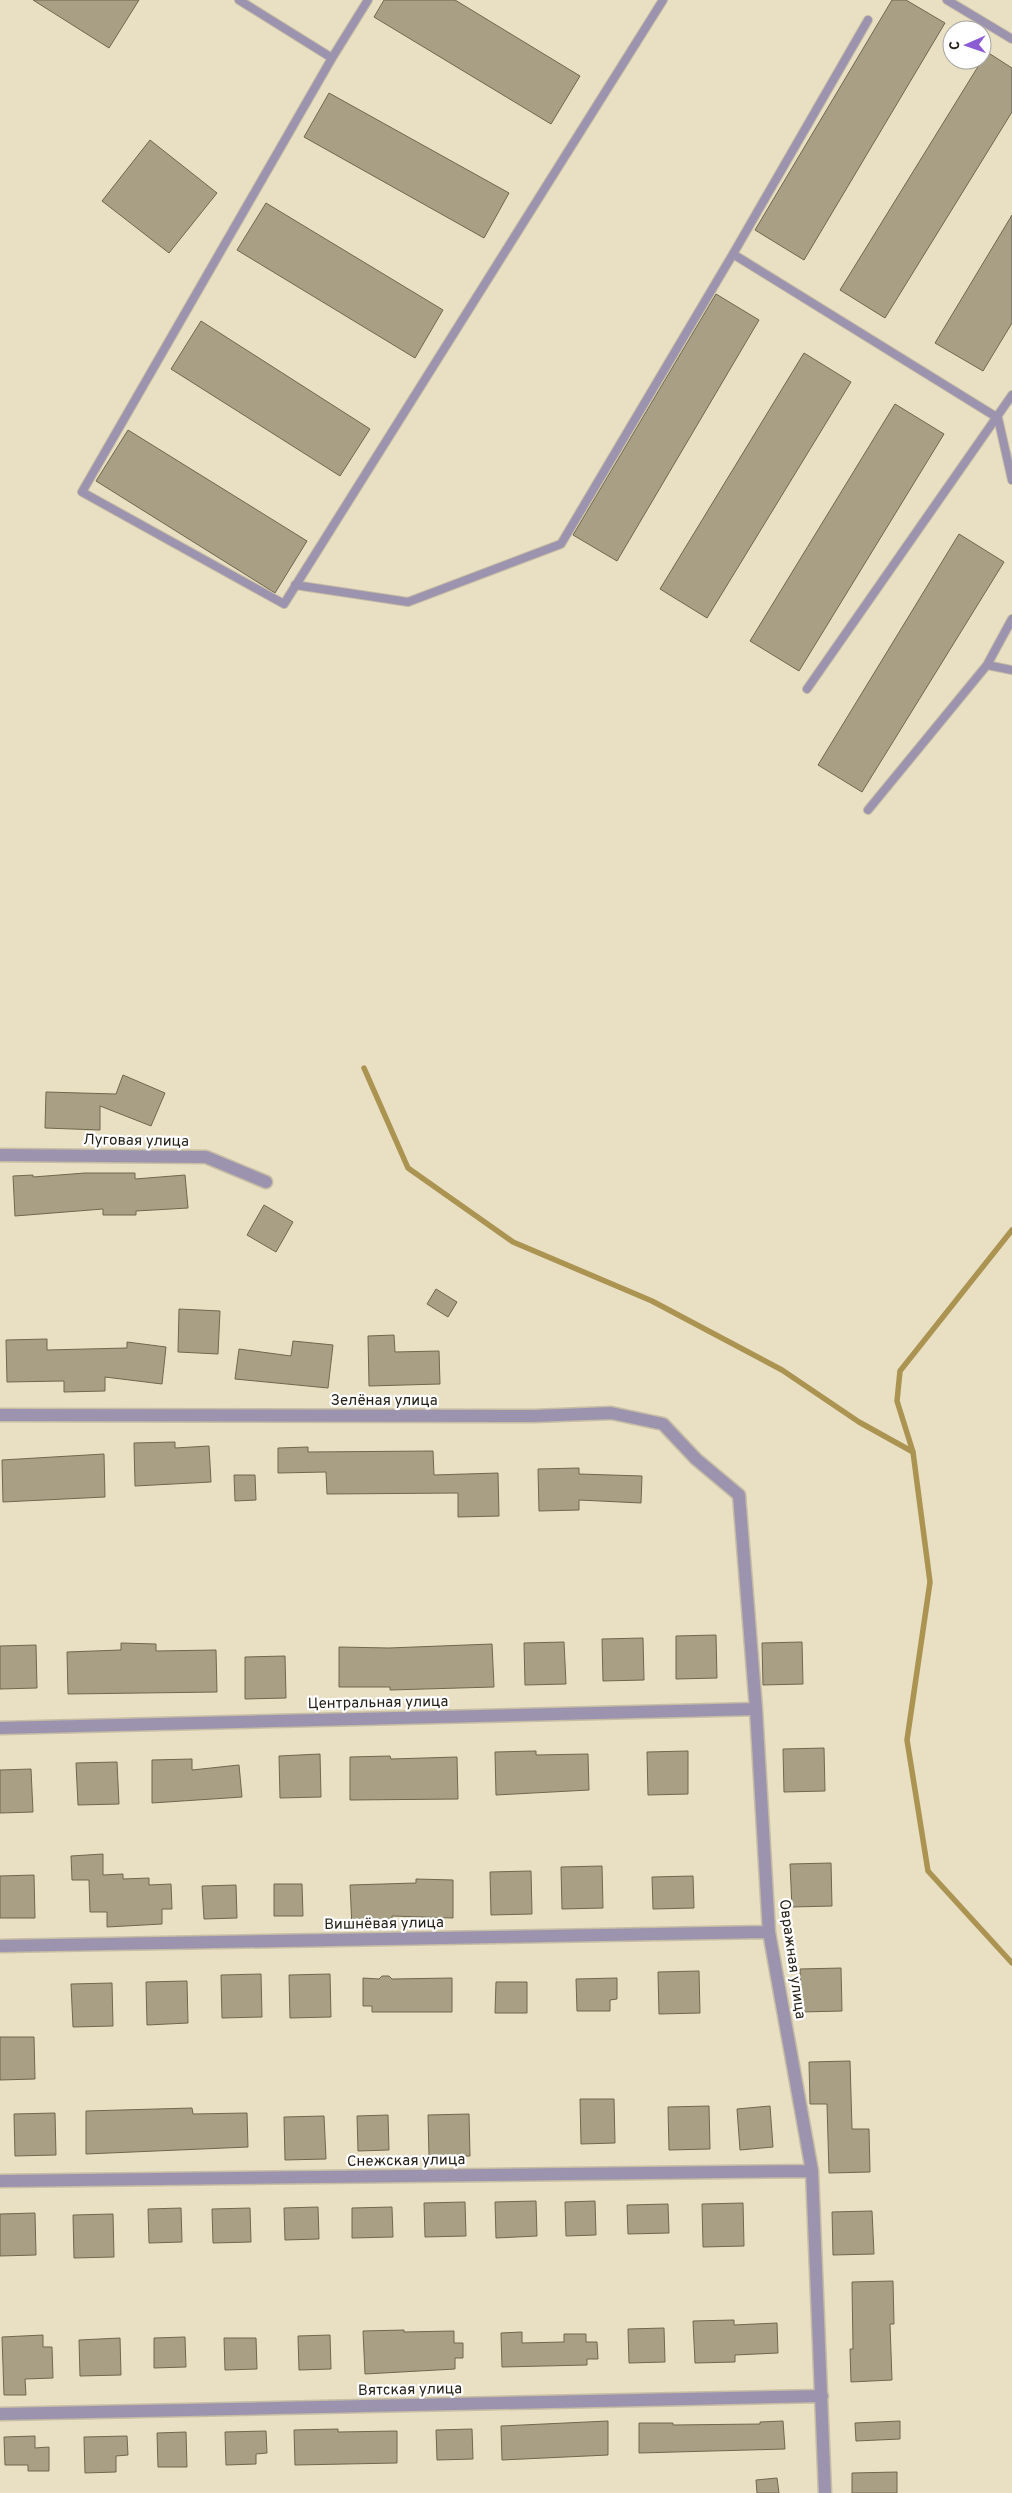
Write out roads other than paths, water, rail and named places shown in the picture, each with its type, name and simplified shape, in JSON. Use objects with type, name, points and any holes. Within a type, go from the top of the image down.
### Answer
[{"type":"street","name":"Луговая улица","points":[[0,1155],[206,1157],[266,1182]]},
{"type":"street","name":"Зелёная улица","points":[[0,1415],[534,1416],[612,1413],[663,1424],[696,1459],[739,1495]]},
{"type":"street","name":"Овражная улица","points":[[739,1495],[756,1709],[769,1932],[812,2172],[822,2396],[824,2493]]},
{"type":"street","name":"Центральная улица","points":[[0,1728],[756,1709]]},
{"type":"street","name":"Вишнёвая улица","points":[[0,1946],[769,1932]]},
{"type":"street","name":"Снежская улица","points":[[0,2182],[812,2172]]},
{"type":"street","name":"Вятская улица","points":[[0,2414],[822,2396]]},
{"type":"lane","points":[[239,0],[332,58]]},
{"type":"lane","points":[[368,0],[332,58],[82,492],[284,604],[663,0]]},
{"type":"lane","points":[[947,0],[1012,39]]},
{"type":"lane","points":[[296,585],[408,602],[561,544],[733,254],[868,20]]},
{"type":"lane","points":[[733,254],[998,418],[1012,480]]},
{"type":"lane","points":[[807,689],[998,418],[1012,395]]},
{"type":"lane","points":[[868,810],[987,664],[1012,619]]},
{"type":"lane","points":[[987,664],[1012,670]]},
{"type":"waterway","points":[[364,1068],[408,1168],[513,1242],[652,1301],[782,1370],[859,1422],[913,1452]]},
{"type":"waterway","points":[[1012,1230],[900,1371],[897,1401],[913,1452],[930,1582],[907,1740],[928,1871],[1012,1963]]}]
